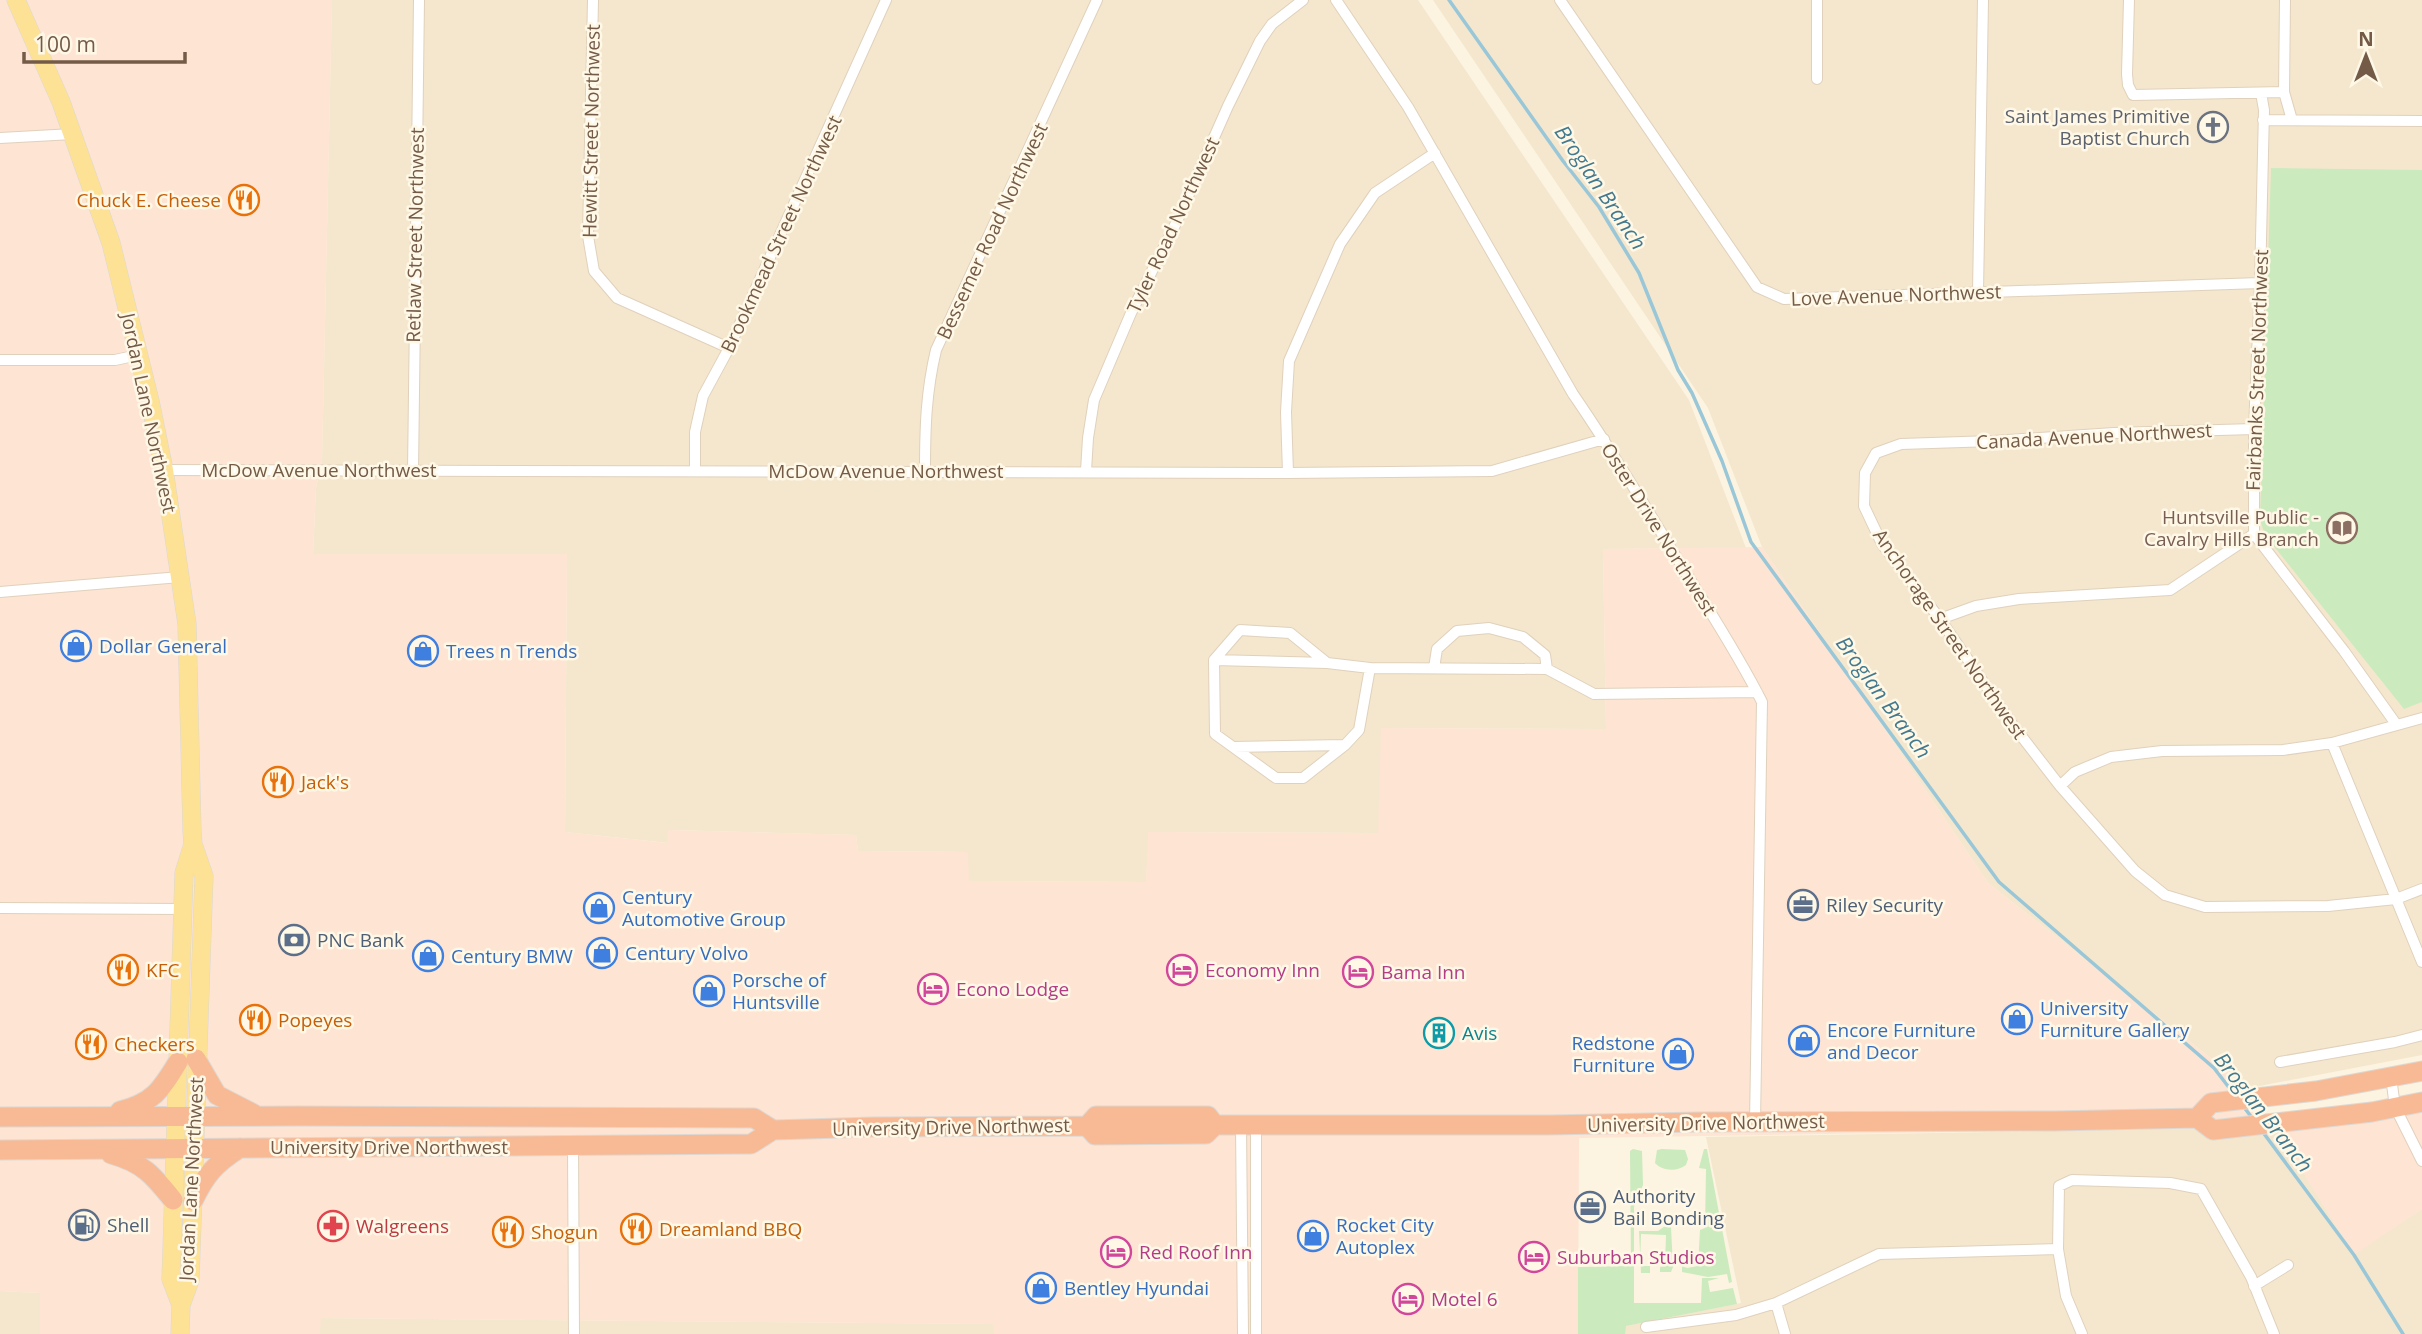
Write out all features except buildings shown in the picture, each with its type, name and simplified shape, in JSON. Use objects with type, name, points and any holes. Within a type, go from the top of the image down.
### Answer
[{"type":"highway","points":[[99,1117],[140,1107],[187,1061],[223,1100],[258,1116]]},
{"type":"highway","name":"University Drive Northwest","points":[[2197,1118],[2211,1103],[2279,1097],[2422,1071]]},
{"type":"highway","name":"University Drive Northwest","points":[[0,1150],[751,1144],[773,1130],[1087,1126],[1096,1116],[1208,1116],[1215,1125],[1357,1127],[2197,1118],[2213,1130],[2287,1123],[2422,1102]]},
{"type":"highway","name":"University Drive Northwest","points":[[0,1117],[754,1118],[773,1130]]},
{"type":"highway","points":[[97,1149],[132,1160],[144,1167],[183,1200],[217,1162],[240,1148]]},
{"type":"main road","name":"Jordan Lane Northwest","points":[[16,0],[73,134],[111,243],[164,470],[187,624],[193,844],[204,876],[187,1061],[183,1200],[171,1279],[181,1304],[180,1334]]},
{"type":"main road","name":"Jordan Lane Northwest","points":[[187,1061],[183,909],[184,873],[193,844]]},
{"type":"street","name":"Retlaw Street Northwest","points":[[413,471],[419,0]]},
{"type":"street","name":"Hewitt Street Northwest","points":[[593,0],[588,236],[594,271],[617,298],[729,348]]},
{"type":"street","name":"Brookmead Street Northwest","points":[[695,471],[695,432],[703,396],[729,348],[886,0]]},
{"type":"street","name":"Bessemer Road Northwest","points":[[925,471],[925,414],[928,382],[936,350],[1097,0]]},
{"type":"street","name":"Tyler Road Northwest","points":[[1086,471],[1094,400],[1131,313],[1177,221],[1260,41],[1272,24],[1303,0]]},
{"type":"street","name":"Oster Drive Northwest","points":[[1336,0],[1408,107],[1573,394],[1604,439],[1745,669],[1762,702],[1755,1122]]},
{"type":"street","name":"Love Avenue Northwest","points":[[1560,0],[1757,287],[1784,299],[2260,283]]},
{"type":"street","points":[[1817,0],[1817,79]]},
{"type":"street","points":[[1978,292],[1983,0]]},
{"type":"street","points":[[2129,0],[2127,74],[2128,85],[2133,94],[2284,92]]},
{"type":"street","points":[[2286,0],[2284,92],[2292,120]]},
{"type":"street","name":"Fairbanks Street Northwest","points":[[2254,534],[2254,429],[2263,120],[2261,93]]},
{"type":"street","points":[[2263,120],[2422,121]]},
{"type":"street","points":[[0,138],[73,134]]},
{"type":"street","points":[[1288,473],[1286,412],[1290,361],[1340,244],[1375,193],[1435,153]]},
{"type":"street","points":[[0,360],[115,360],[138,355]]},
{"type":"street","name":"Canada Avenue Northwest","points":[[1935,443],[2114,433],[2254,429]]},
{"type":"street","name":"McDow Avenue Northwest","points":[[164,470],[1288,473],[1492,471],[1604,439]]},
{"type":"street","name":"Anchorage Street Northwest","points":[[1935,443],[1901,444],[1875,453],[1865,473],[1864,506],[1882,544],[1940,619],[2012,724],[2060,786],[2135,871],[2165,895],[2205,907],[2328,906],[2396,899],[2422,889]]},
{"type":"street","points":[[1940,619],[1976,606],[2019,599],[2170,590],[2254,534],[2396,724]]},
{"type":"street","points":[[0,592],[180,577]]},
{"type":"street","points":[[1434,668],[1437,649],[1457,631],[1489,628],[1523,637],[1545,655],[1547,669]]},
{"type":"street","points":[[1327,663],[1290,633],[1240,630],[1213,660],[1215,734],[1276,778],[1303,778],[1345,746],[1359,730],[1370,668]]},
{"type":"street","points":[[1213,660],[1327,663],[1370,668],[1547,669],[1594,694],[1757,692]]},
{"type":"street","points":[[2060,786],[2076,772],[2112,757],[2162,751],[2283,750],[2332,743],[2422,718]]},
{"type":"street","points":[[2332,743],[2422,962]]},
{"type":"street","points":[[1234,747],[1345,746]]},
{"type":"street","points":[[0,908],[183,909]]},
{"type":"street","points":[[2280,1062],[2422,1035]]},
{"type":"street","points":[[2391,1077],[2395,1107],[2422,1161]]},
{"type":"street","points":[[1243,1334],[1249,1125]]},
{"type":"street","points":[[1249,1125],[1256,1334]]},
{"type":"street","points":[[573,1145],[574,1334]]},
{"type":"street","points":[[2082,1334],[2066,1296],[2058,1249],[2059,1186],[2072,1180],[2170,1183],[2201,1189],[2254,1286],[2274,1334]]},
{"type":"street","points":[[1646,1327],[1736,1315],[1776,1303],[1879,1254],[2058,1249]]},
{"type":"street","points":[[2254,1286],[2288,1265]]},
{"type":"street","points":[[1776,1303],[1785,1334]]},
{"type":"shaded area","points":[[0,0],[332,0],[322,461],[316,488],[313,554],[567,554],[565,832],[667,843],[668,830],[856,835],[858,851],[968,852],[969,881],[1146,882],[1148,832],[1378,833],[1381,728],[1606,729],[1603,549],[1762,547],[1988,883],[2249,1088],[2275,1127],[1579,1138],[1578,1334],[994,1334],[993,1324],[321,1318],[320,1334],[40,1334],[40,1293],[0,1291]]},
{"type":"shaded area","points":[[332,0],[1418,0],[1689,400],[1746,548],[1603,549],[1606,729],[1382,728],[1379,833],[1149,832],[1146,882],[968,881],[968,852],[858,851],[856,835],[669,830],[668,843],[565,832],[567,554],[313,555],[316,488],[322,461]]},
{"type":"shaded area","points":[[1433,0],[2422,0],[2422,1055],[2249,1088],[1988,883],[1762,547],[1708,408]]},
{"type":"shaded area","points":[[2422,1106],[2422,1209],[2354,1255],[2275,1127]]},
{"type":"shaded area","points":[[2275,1127],[2354,1254],[2422,1209],[2422,1334],[1625,1334],[1625,1326],[1741,1303],[1706,1137]]},
{"type":"shaded area","points":[[0,1291],[40,1293],[40,1334],[0,1334]]},
{"type":"shaded area","points":[[320,1318],[994,1324],[994,1334],[320,1334]]},
{"type":"green space","points":[[2271,168],[2422,170],[2422,702],[2404,709],[2265,535],[2260,520]]},
{"type":"green space","points":[[1704,1149],[1707,1149],[1732,1282],[1729,1283],[1727,1274],[1708,1277],[1682,1272],[1682,1266],[1698,1266],[1700,1230],[1705,1228],[1706,1169],[1699,1168]]},
{"type":"green space","points":[[1657,1150],[1685,1150],[1688,1159],[1686,1165],[1674,1170],[1658,1166],[1655,1163]]},
{"type":"green space","points":[[1630,1151],[1642,1151],[1643,1185],[1634,1207],[1634,1303],[1701,1303],[1702,1278],[1719,1278],[1708,1281],[1710,1292],[1733,1288],[1737,1304],[1626,1326],[1625,1334],[1578,1334],[1578,1267],[1631,1266]]},
{"type":"green space","points":[[1665,1226],[1671,1227],[1671,1272],[1660,1272],[1660,1267],[1665,1266],[1666,1235],[1641,1234],[1640,1258],[1639,1231],[1658,1231]]},
{"type":"green space","points":[[1641,1266],[1650,1266],[1650,1273],[1641,1273]]},
{"type":"waterway","name":"Broglan Branch","points":[[1449,0],[1563,161],[1599,207],[1639,273],[1678,370],[1692,393],[1722,461],[1751,542],[1999,882],[2214,1068],[2234,1094]]},
{"type":"waterway","name":"Broglan Branch","points":[[2243,1106],[2253,1119]]},
{"type":"waterway","name":"Broglan Branch","points":[[2262,1131],[2354,1255],[2403,1334]]},
{"type":"place","name":"Saint James Primitive Baptist Church","points":[[2213,127]]},
{"type":"place","name":"Chuck E. Cheese","points":[[244,200]]},
{"type":"place","name":"Huntsville Public - Cavalry Hills Branch","points":[[2342,528]]},
{"type":"place","name":"Dollar General","points":[[76,646]]},
{"type":"place","name":"Trees n Trends","points":[[423,651]]},
{"type":"place","name":"Jack's","points":[[278,782]]},
{"type":"place","name":"Riley Security","points":[[1803,905]]},
{"type":"place","name":"Century Automotive Group","points":[[599,908]]},
{"type":"place","name":"PNC Bank","points":[[294,940]]},
{"type":"place","name":"Century Volvo","points":[[602,953]]},
{"type":"place","name":"Century BMW","points":[[428,956]]},
{"type":"place","name":"KFC","points":[[123,970]]},
{"type":"place","name":"Economy Inn","points":[[1182,970]]},
{"type":"place","name":"Bama Inn","points":[[1358,972]]},
{"type":"place","name":"Econo Lodge","points":[[933,989]]},
{"type":"place","name":"Porsche of Huntsville","points":[[709,991]]},
{"type":"place","name":"University Furniture Gallery","points":[[2017,1019]]},
{"type":"place","name":"Popeyes","points":[[255,1020]]},
{"type":"place","name":"Avis","points":[[1439,1033]]},
{"type":"place","name":"Encore Furniture and Decor","points":[[1804,1041]]},
{"type":"place","name":"Checkers","points":[[91,1044]]},
{"type":"place","name":"Redstone Furniture","points":[[1678,1054]]},
{"type":"place","name":"Authority Bail Bonding","points":[[1590,1207]]},
{"type":"place","name":"Shell","points":[[84,1225]]},
{"type":"place","name":"Walgreens","points":[[333,1226]]},
{"type":"place","name":"Dreamland BBQ","points":[[636,1229]]},
{"type":"place","name":"Shogun","points":[[508,1232]]},
{"type":"place","name":"Rocket City Autoplex","points":[[1313,1236]]},
{"type":"place","name":"Red Roof Inn","points":[[1116,1252]]},
{"type":"place","name":"Suburban Studios","points":[[1534,1257]]},
{"type":"place","name":"Bentley Hyundai","points":[[1041,1288]]},
{"type":"place","name":"Motel 6","points":[[1408,1299]]}]
